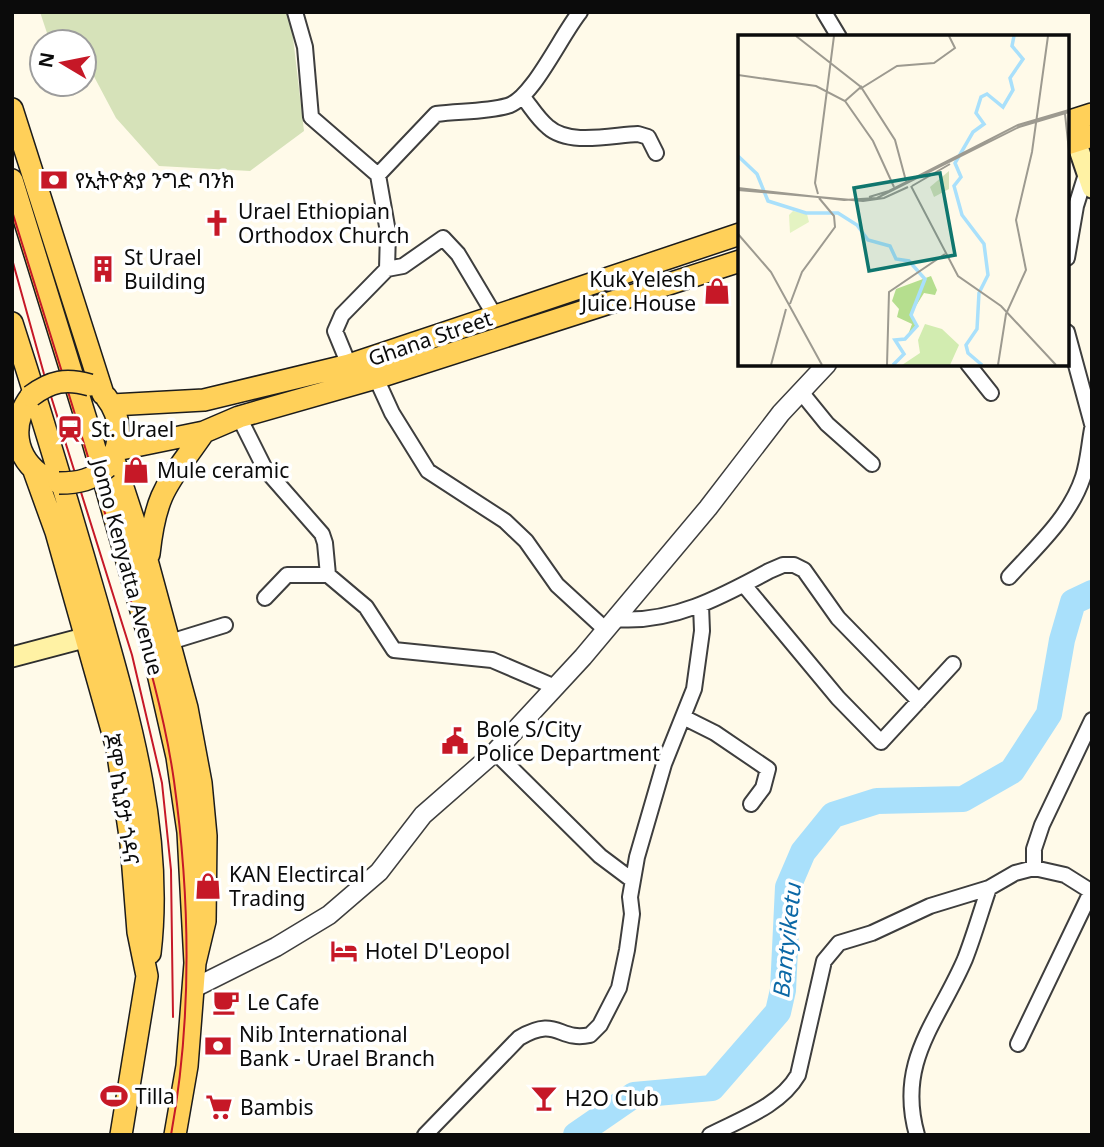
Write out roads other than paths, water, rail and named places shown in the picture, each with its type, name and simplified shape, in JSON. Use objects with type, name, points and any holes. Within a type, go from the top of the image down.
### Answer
[{"type":"main road","points":[[12,109],[102,395],[118,419],[112,458],[148,564],[170,642],[194,746],[206,836],[205,921],[195,963],[187,1066],[175,1135]]},
{"type":"main road","points":[[1089,181],[1074,133],[1092,114]]},
{"type":"main road","name":"Jomo Kenyatta Avenue","points":[[12,180],[99,462],[157,669],[177,757],[186,819],[195,963]]},
{"type":"main road","name":"Ghana Street","points":[[102,395],[204,400],[349,365],[608,281],[738,235]]},
{"type":"main road","name":"Ghana Street","points":[[112,458],[204,432],[239,417],[376,378],[738,262]]},
{"type":"main road","points":[[12,323],[58,464],[126,703],[140,766],[153,892],[147,976]]},
{"type":"main road","points":[[102,395],[60,381],[45,386],[20,405],[18,446],[24,463],[59,483],[77,483],[95,477],[112,458]]},
{"type":"main road","points":[[148,564],[153,520],[162,491],[204,432]]},
{"type":"main road","name":"ጆሞ ኬኒያታ ጎዳና","points":[[24,463],[56,532],[117,748],[131,843],[138,932],[147,976],[121,1135]]},
{"type":"main road","points":[[12,657],[84,638]]},
{"type":"street","points":[[295,12],[304,47],[312,117],[378,175],[388,232],[387,269]]},
{"type":"street","points":[[378,175],[399,157],[436,114],[509,106],[523,97],[563,32],[580,12]]},
{"type":"street","points":[[824,12],[838,35]]},
{"type":"street","points":[[523,97],[548,127],[559,134],[572,137],[638,134],[648,137],[656,153]]},
{"type":"street","points":[[1069,246],[1076,206],[1089,181]]},
{"type":"street","points":[[349,365],[336,337],[336,325],[354,301],[387,269],[403,266],[443,238],[458,254],[495,316]]},
{"type":"street","points":[[1009,577],[1056,525],[1073,501],[1083,477],[1092,426],[1069,340]]},
{"type":"street","points":[[194,988],[276,947],[337,910],[379,873],[423,815],[495,752],[555,687],[800,392],[825,366]]},
{"type":"street","points":[[970,366],[991,393]]},
{"type":"street","points":[[376,378],[392,413],[428,471],[505,521],[526,541],[557,585],[610,624],[645,620],[701,605],[783,565],[794,565],[804,570],[838,618],[919,701]]},
{"type":"street","points":[[800,392],[827,424],[872,464]]},
{"type":"street","points":[[239,417],[265,469],[321,534],[325,543],[328,575]]},
{"type":"street","points":[[265,598],[286,575],[328,575],[366,607],[394,649],[492,660],[555,687]]},
{"type":"street","points":[[744,584],[838,698],[881,742],[953,664]]},
{"type":"street","points":[[425,1135],[506,1048],[519,1038],[533,1030],[551,1027],[579,1037],[590,1035],[600,1025],[618,988],[627,950],[632,880],[664,764],[685,718],[698,659],[701,605]]},
{"type":"street","points":[[170,642],[225,625]]},
{"type":"street","points":[[685,718],[715,733],[768,769],[763,788],[751,804]]},
{"type":"street","points":[[1034,868],[1034,849],[1042,825],[1092,720]]},
{"type":"street","points":[[495,752],[600,856],[632,880]]},
{"type":"street","points":[[710,1135],[770,1104],[792,1085],[798,1075],[824,961],[839,943],[872,933],[930,906],[989,888],[1015,873],[1034,868],[1065,875],[1091,892],[1018,1044]]},
{"type":"street","points":[[916,1135],[911,1113],[914,1063],[927,1028],[965,959],[989,888]]},
{"type":"waterway","name":"Bantyiketu","points":[[576,1135],[634,1095],[712,1088],[778,1012],[783,990],[788,887],[803,852],[833,815],[877,801],[963,799],[1012,771],[1049,714],[1062,640],[1073,602],[1092,593]]},
{"type":"tram line","points":[[12,211],[137,623],[170,754],[186,914],[183,1047],[171,1135]]},
{"type":"tram line","points":[[12,259],[44,374],[132,655],[162,783],[171,870],[173,1017]]},
{"type":"place","name":"የኢትዮጵያ ንግድ ባንክ","points":[[54,180]]},
{"type":"place","name":"Urael Ethiopian Orthodox Church","points":[[217,223]]},
{"type":"place","name":"St Urael Building","points":[[103,269]]},
{"type":"place","name":"Kuk Yelesh Juice House","points":[[717,291]]},
{"type":"place","name":"St. Urael","points":[[70,429]]},
{"type":"place","name":"Mule ceramic","points":[[136,470]]},
{"type":"place","name":"Bole S/City Police Department","points":[[455,741]]},
{"type":"place","name":"KAN Electircal Trading","points":[[208,886]]},
{"type":"place","name":"Hotel D'Leopol","points":[[344,951]]},
{"type":"place","name":"Le Cafe","points":[[226,1002]]},
{"type":"place","name":"Nib International Bank - Urael Branch","points":[[218,1046]]},
{"type":"place","name":"Tilla","points":[[114,1096]]},
{"type":"place","name":"H2O Club","points":[[544,1098]]},
{"type":"place","name":"Bambis","points":[[219,1107]]}]
